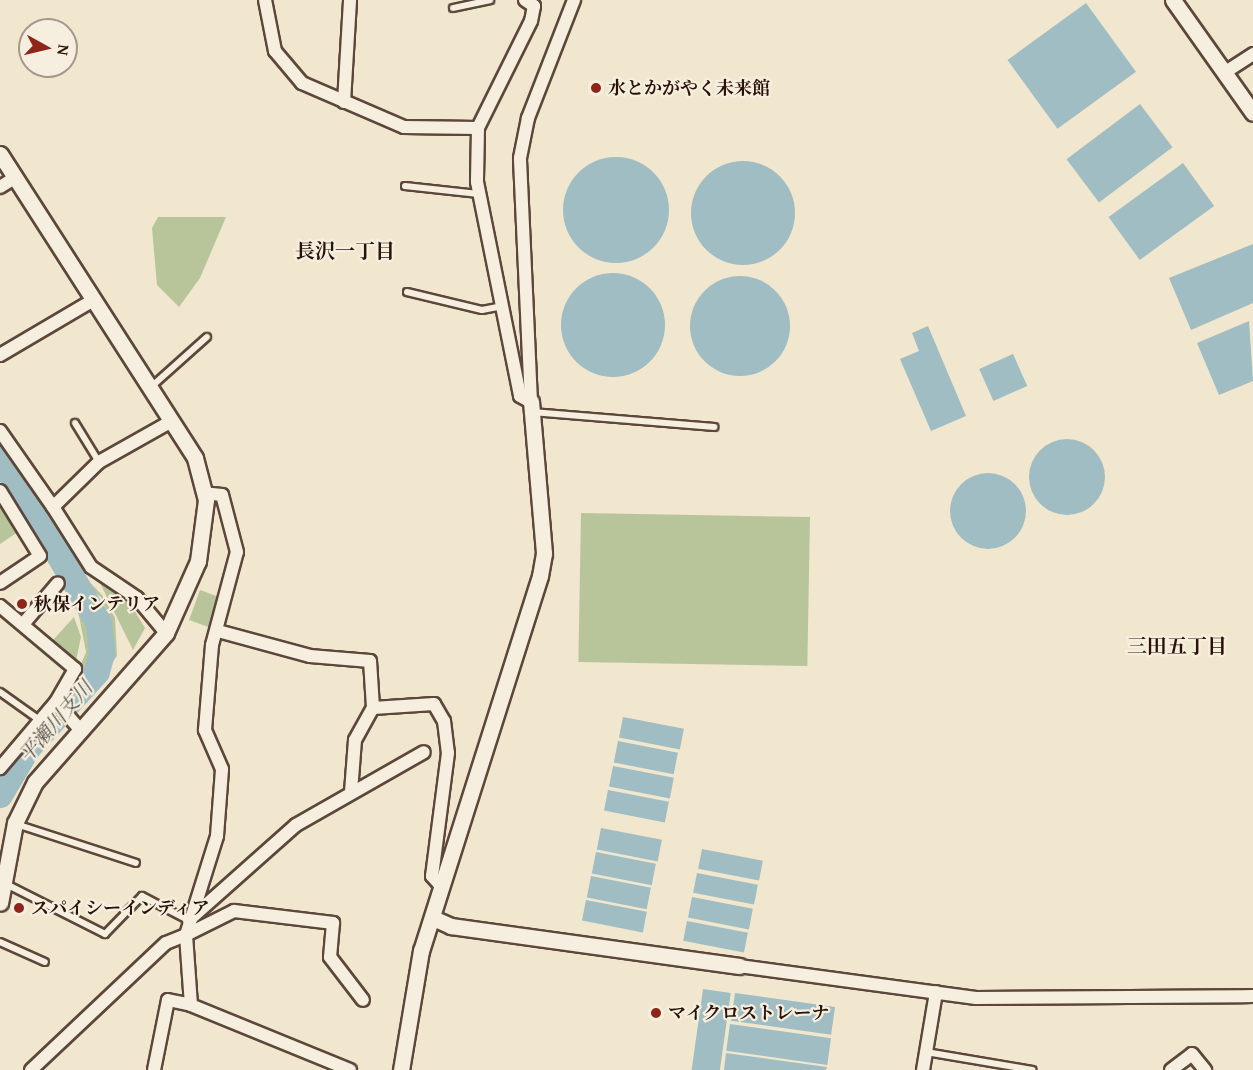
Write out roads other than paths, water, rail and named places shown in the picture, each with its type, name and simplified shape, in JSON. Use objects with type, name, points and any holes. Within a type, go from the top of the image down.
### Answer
[{"type":"street","points":[[264,0],[265,24],[288,71],[344,102],[404,127],[478,128]]},
{"type":"street","points":[[344,102],[350,0]]},
{"type":"street","points":[[525,0],[534,6],[531,21],[478,128],[480,194],[520,396],[531,407]]},
{"type":"street","points":[[401,1070],[413,987],[442,886],[540,576],[544,553],[531,407],[520,159],[528,118],[574,0]]},
{"type":"street","points":[[1173,0],[1253,113]]},
{"type":"street","points":[[1224,73],[1253,54]]},
{"type":"street","points":[[0,154],[6,183],[90,302],[195,458],[204,493],[206,533],[166,633],[65,713],[38,719],[0,768]]},
{"type":"street","points":[[0,355],[90,302]]},
{"type":"street","points":[[53,507],[99,462],[170,422]]},
{"type":"street","points":[[0,430],[91,567],[137,598],[166,633]]},
{"type":"street","points":[[0,491],[40,556],[0,583]]},
{"type":"street","points":[[191,1005],[186,935],[188,920],[217,836],[223,801],[222,770],[205,730],[218,631],[237,552],[222,495],[204,493]]},
{"type":"street","points":[[24,623],[58,583]]},
{"type":"street","points":[[0,606],[24,623],[75,669],[65,713],[15,823],[2,863],[3,883],[0,903]]},
{"type":"street","points":[[218,631],[310,656],[370,661],[373,708],[355,740],[351,792]]},
{"type":"street","points":[[373,708],[434,704],[444,721],[448,753],[432,876],[442,886]]},
{"type":"street","points":[[188,920],[296,825],[424,752]]},
{"type":"street","points":[[31,1070],[166,943],[234,912],[333,923],[330,957],[363,1000]]},
{"type":"street","points":[[433,918],[451,926],[976,998],[1253,996]]},
{"type":"street","points":[[923,1070],[936,992]]},
{"type":"street","points":[[154,1070],[168,1000],[191,1005],[351,1070]]},
{"type":"street","points":[[1172,1070],[1192,1054],[1205,1070]]},
{"type":"lane","points":[[453,8],[490,0]]},
{"type":"lane","points":[[405,186],[480,194]]},
{"type":"lane","points":[[407,292],[482,310],[503,306]]},
{"type":"lane","points":[[148,390],[207,337]]},
{"type":"lane","points":[[531,407],[714,427]]},
{"type":"lane","points":[[75,423],[99,462]]},
{"type":"lane","points":[[0,692],[38,719]]},
{"type":"lane","points":[[15,823],[136,863]]},
{"type":"lane","points":[[3,883],[105,933],[142,896],[188,920]]},
{"type":"lane","points":[[0,942],[45,962]]},
{"type":"lane","points":[[926,1052],[1032,1070]]},
{"type":"water","points":[[1086,3],[1136,72],[1057,129],[1008,60]]},
{"type":"water","points":[[1140,104],[1172,147],[1099,202],[1067,159]]},
{"type":"water","points":[[616,157],[636,161],[653,173],[665,190],[669,210],[665,230],[653,247],[636,259],[616,263],[596,259],[579,247],[567,230],[563,210],[567,190],[579,173],[596,161]]},
{"type":"water","points":[[743,161],[763,165],[780,176],[791,193],[795,213],[791,233],[780,250],[763,261],[743,265],[723,261],[706,250],[695,233],[691,213],[695,193],[706,176],[723,165]]},
{"type":"water","points":[[1183,163],[1214,206],[1140,260],[1109,217]]},
{"type":"water","points":[[1253,244],[1253,303],[1191,330],[1169,278]]},
{"type":"water","points":[[613,273],[633,277],[642,282],[656,296],[661,305],[665,325],[661,345],[656,354],[642,368],[633,373],[613,377],[593,373],[584,368],[570,354],[565,345],[561,325],[565,305],[570,296],[584,282],[593,277]]},
{"type":"water","points":[[730,276],[750,276],[776,290],[787,307],[790,326],[787,345],[776,362],[750,376],[730,376],[712,368],[698,354],[690,336],[690,316],[698,298],[712,284]]},
{"type":"water","points":[[1249,321],[1253,381],[1219,395],[1197,343]]},
{"type":"water","points":[[928,326],[966,416],[931,431],[900,359],[919,351],[912,333]]},
{"type":"water","points":[[1013,354],[1027,386],[993,401],[979,369]]},
{"type":"water","points":[[1067,439],[1081,442],[1094,450],[1102,463],[1105,477],[1102,491],[1094,504],[1081,512],[1067,515],[1053,512],[1040,504],[1032,491],[1029,477],[1032,463],[1040,450],[1053,442]]},
{"type":"water","points":[[988,473],[1002,476],[1015,484],[1023,497],[1026,511],[1023,525],[1015,538],[1002,546],[988,549],[974,546],[961,538],[953,525],[950,511],[953,497],[961,484],[974,476]]},
{"type":"water","points":[[623,717],[684,729],[680,749],[619,738]]},
{"type":"water","points":[[618,741],[678,753],[674,774],[614,763]]},
{"type":"water","points":[[613,766],[674,778],[670,798],[609,787]]},
{"type":"water","points":[[608,790],[669,802],[665,822],[604,811]]},
{"type":"water","points":[[601,828],[662,840],[658,861],[597,850]]},
{"type":"water","points":[[702,849],[763,861],[759,880],[698,869]]},
{"type":"water","points":[[596,852],[656,864],[652,885],[592,874]]},
{"type":"water","points":[[697,873],[758,885],[754,904],[693,893]]},
{"type":"water","points":[[591,876],[651,888],[647,909],[587,898]]},
{"type":"water","points":[[692,897],[753,909],[749,929],[688,918]]},
{"type":"water","points":[[586,900],[647,912],[643,932],[582,921]]},
{"type":"water","points":[[687,921],[748,933],[744,952],[683,941]]},
{"type":"water","points":[[703,989],[731,993],[720,1070],[692,1070]]},
{"type":"water","points":[[735,993],[835,1007],[831,1035],[731,1021]]},
{"type":"water","points":[[730,1024],[831,1038],[827,1065],[726,1051]]},
{"type":"water","points":[[726,1053],[827,1067],[826,1070],[724,1070]]},
{"type":"waterway","name":"平瀬川支川","points":[[0,456],[99,623],[102,654],[97,672],[28,748],[0,795]]},
{"type":"place","name":"水とかがやく未来館","points":[[596,88]]},
{"type":"place","name":"秋保インテリア","points":[[22,604]]},
{"type":"place","name":"スパイシーインディア","points":[[19,908]]},
{"type":"place","name":"マイクロストレーナ","points":[[656,1013]]},
{"type":"district","name":"長沢一丁目","points":[[345,250]]},
{"type":"district","name":"三田五丁目","points":[[1177,645]]}]
